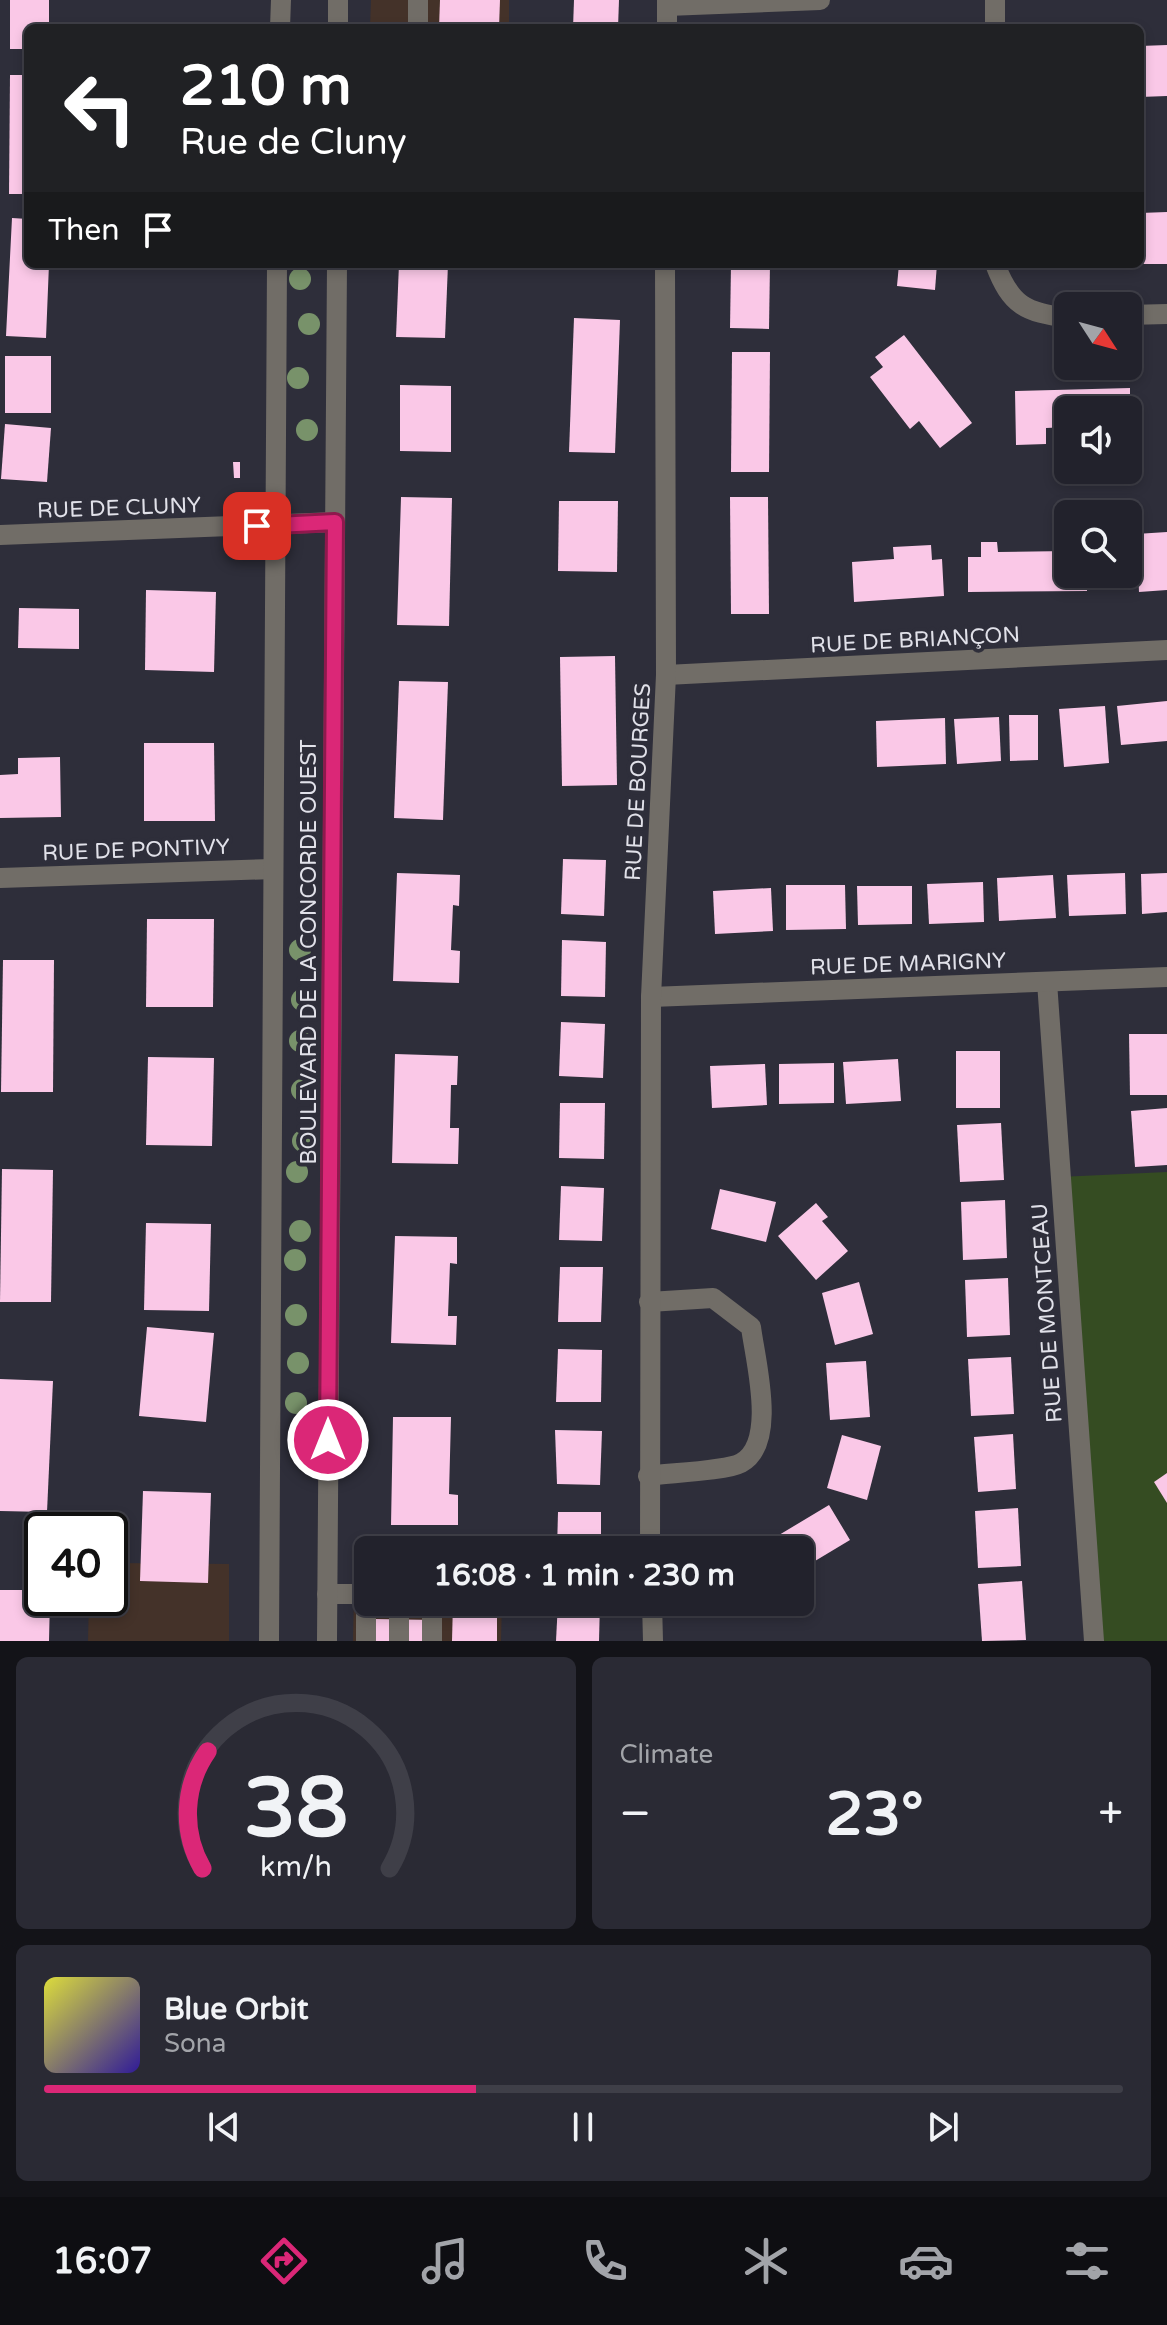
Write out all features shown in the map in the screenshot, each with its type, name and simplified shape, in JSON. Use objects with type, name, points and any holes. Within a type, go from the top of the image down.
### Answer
[{"type":"street","points":[[280,24],[281,0]]},
{"type":"street","points":[[338,0],[338,24]]},
{"type":"street","points":[[418,0],[418,24]]},
{"type":"street","points":[[667,24],[667,3],[820,0]]},
{"type":"street","points":[[995,0],[995,24]]},
{"type":"street","name":"BOULEVARD DE LA CONCORDE OUEST","points":[[269,1641],[277,268]]},
{"type":"street","name":"BOULEVARD DE LA CONCORDE OUEST","points":[[327,1641],[337,268]]},
{"type":"street","name":"RUE DE BOURGES","points":[[650,1536],[651,997],[666,675],[665,268]]},
{"type":"street","points":[[996,268],[1005,292],[1025,310],[1054,315]]},
{"type":"street","points":[[1142,315],[1167,314]]},
{"type":"street","name":"RUE DE CLUNY","points":[[0,535],[335,522]]},
{"type":"street","name":"RUE DE BRIANÇON","points":[[666,675],[1167,650]]},
{"type":"street","name":"RUE DE PONTIVY","points":[[0,878],[273,869]]},
{"type":"street","name":"RUE DE MARIGNY","points":[[651,997],[1167,977]]},
{"type":"street","name":"RUE DE MONTCEAU","points":[[1047,982],[1094,1641]]},
{"type":"street","points":[[648,1476],[740,1464],[753,1453],[764,1417],[751,1327],[713,1298],[649,1302]]},
{"type":"street","points":[[327,1594],[354,1594]]},
{"type":"street","points":[[366,1641],[367,1616]]},
{"type":"street","points":[[399,1616],[399,1641]]},
{"type":"street","points":[[432,1616],[432,1641]]},
{"type":"street","points":[[652,1616],[653,1641]]},
{"type":"shaded area","points":[[371,0],[509,0],[509,24],[370,24]]},
{"type":"shaded area","points":[[128,1563],[229,1564],[229,1641],[88,1641],[89,1616],[128,1616]]},
{"type":"shaded area","points":[[354,1592],[354,1616],[502,1616],[501,1641],[353,1641]]},
{"type":"green space","points":[[1167,1172],[1167,1641],[1094,1641],[1059,1177]]},
{"type":"building","points":[[10,0],[49,0],[49,24],[24,24],[24,49],[10,49]]},
{"type":"building","points":[[440,0],[500,0],[499,24],[439,24]]},
{"type":"building","points":[[574,0],[619,0],[618,24],[573,24]]},
{"type":"building","points":[[1167,45],[1167,96],[1144,97],[1144,46]]},
{"type":"building","points":[[10,75],[24,75],[24,194],[9,194]]},
{"type":"building","points":[[1167,212],[1167,264],[1144,264],[1144,213]]},
{"type":"building","points":[[12,218],[24,219],[24,268],[49,268],[46,338],[6,336]]},
{"type":"building","points":[[399,268],[448,268],[445,338],[396,337]]},
{"type":"building","points":[[731,268],[770,268],[769,329],[730,328]]},
{"type":"building","points":[[899,268],[937,268],[935,290],[897,286]]},
{"type":"building","points":[[574,318],[620,320],[615,453],[569,452]]},
{"type":"building","points":[[904,335],[972,423],[940,448],[919,421],[910,429],[870,377],[883,367],[875,357]]},
{"type":"building","points":[[732,352],[770,352],[769,472],[731,472]]},
{"type":"building","points":[[5,356],[51,356],[51,413],[5,413]]},
{"type":"building","points":[[400,385],[451,386],[451,452],[400,451]]},
{"type":"building","points":[[1130,388],[1130,396],[1054,396],[1054,428],[1046,428],[1046,444],[1016,445],[1015,391]]},
{"type":"building","points":[[5,424],[51,428],[47,482],[1,479]]},
{"type":"building","points":[[233,462],[240,462],[240,478],[234,478]]},
{"type":"building","points":[[401,497],[452,498],[449,626],[397,625]]},
{"type":"building","points":[[730,497],[768,497],[769,614],[731,614]]},
{"type":"building","points":[[559,501],[618,501],[617,572],[558,571]]},
{"type":"building","points":[[1167,532],[1167,590],[1139,592],[1139,588],[1142,588],[1142,534]]},
{"type":"building","points":[[981,542],[997,542],[998,552],[1054,551],[1054,588],[1087,588],[1087,591],[968,592],[968,557],[981,557]]},
{"type":"building","points":[[931,545],[932,560],[942,559],[944,596],[854,602],[852,562],[894,559],[893,547]]},
{"type":"building","points":[[146,590],[216,592],[214,672],[145,670]]},
{"type":"building","points":[[19,608],[79,609],[79,649],[18,648]]},
{"type":"building","points":[[615,656],[617,785],[562,786],[560,657]]},
{"type":"building","points":[[399,681],[448,682],[443,820],[394,818]]},
{"type":"building","points":[[1167,701],[1167,741],[1121,745],[1117,706]]},
{"type":"building","points":[[1105,706],[1109,763],[1064,767],[1059,709]]},
{"type":"building","points":[[1009,715],[1038,715],[1038,760],[1010,761]]},
{"type":"building","points":[[999,717],[1001,761],[957,764],[954,719]]},
{"type":"building","points":[[945,718],[946,764],[877,767],[876,721]]},
{"type":"building","points":[[144,743],[214,743],[215,821],[144,821]]},
{"type":"building","points":[[60,757],[61,817],[0,818],[0,775],[18,774],[18,758]]},
{"type":"building","points":[[563,859],[606,860],[604,916],[561,914]]},
{"type":"building","points":[[397,873],[460,875],[459,906],[453,905],[451,950],[460,951],[459,983],[393,981]]},
{"type":"building","points":[[1125,873],[1126,914],[1069,916],[1067,875]]},
{"type":"building","points":[[1167,873],[1167,912],[1142,914],[1141,874]]},
{"type":"building","points":[[1053,875],[1056,918],[999,921],[997,878]]},
{"type":"building","points":[[983,882],[984,922],[929,924],[927,884]]},
{"type":"building","points":[[786,885],[845,885],[846,929],[786,930]]},
{"type":"building","points":[[857,886],[912,886],[912,924],[858,925]]},
{"type":"building","points":[[771,888],[773,931],[715,934],[713,891]]},
{"type":"building","points":[[147,919],[214,919],[213,1007],[146,1007]]},
{"type":"building","points":[[562,940],[606,942],[605,997],[561,996]]},
{"type":"building","points":[[3,960],[54,960],[53,1092],[1,1092]]},
{"type":"building","points":[[561,1022],[605,1024],[603,1078],[559,1076]]},
{"type":"building","points":[[1129,1034],[1167,1034],[1167,1095],[1130,1095]]},
{"type":"building","points":[[956,1051],[1000,1051],[1000,1108],[956,1108]]},
{"type":"building","points":[[395,1054],[458,1056],[457,1085],[451,1085],[450,1128],[459,1128],[458,1164],[392,1163]]},
{"type":"building","points":[[148,1057],[214,1058],[212,1146],[146,1145]]},
{"type":"building","points":[[898,1059],[901,1101],[846,1104],[843,1062]]},
{"type":"building","points":[[834,1063],[834,1103],[779,1104],[779,1064]]},
{"type":"building","points":[[765,1064],[767,1105],[712,1108],[710,1066]]},
{"type":"building","points":[[560,1103],[605,1103],[604,1159],[559,1158]]},
{"type":"building","points":[[1167,1108],[1167,1165],[1135,1167],[1131,1111]]},
{"type":"building","points":[[1001,1123],[1004,1180],[960,1182],[957,1125]]},
{"type":"building","points":[[2,1169],[53,1170],[51,1302],[0,1302]]},
{"type":"building","points":[[561,1186],[604,1188],[602,1241],[559,1240]]},
{"type":"building","points":[[720,1189],[776,1202],[766,1242],[711,1229]]},
{"type":"building","points":[[1005,1200],[1007,1258],[963,1260],[961,1202]]},
{"type":"building","points":[[816,1203],[828,1217],[822,1221],[848,1251],[816,1280],[778,1236]]},
{"type":"building","points":[[146,1223],[211,1224],[209,1311],[144,1310]]},
{"type":"building","points":[[395,1236],[457,1237],[457,1264],[450,1263],[448,1316],[457,1316],[456,1345],[391,1343]]},
{"type":"building","points":[[560,1267],[603,1267],[601,1322],[558,1322]]},
{"type":"building","points":[[1008,1278],[1010,1335],[967,1337],[965,1280]]},
{"type":"building","points":[[859,1282],[873,1334],[835,1345],[822,1293]]},
{"type":"building","points":[[147,1327],[214,1333],[206,1422],[139,1416]]},
{"type":"building","points":[[558,1349],[602,1350],[601,1402],[556,1402]]},
{"type":"building","points":[[1011,1357],[1014,1414],[971,1416],[968,1359]]},
{"type":"building","points":[[866,1361],[870,1417],[830,1420],[826,1363]]},
{"type":"building","points":[[0,1379],[53,1381],[47,1512],[0,1511]]},
{"type":"building","points":[[393,1417],[451,1417],[449,1494],[458,1495],[458,1525],[391,1525]]},
{"type":"building","points":[[555,1430],[602,1431],[600,1485],[557,1484]]},
{"type":"building","points":[[1013,1434],[1016,1489],[978,1492],[974,1437]]},
{"type":"building","points":[[842,1435],[881,1446],[867,1500],[827,1488]]},
{"type":"building","points":[[1167,1473],[1167,1503],[1154,1482]]},
{"type":"building","points":[[143,1491],[211,1493],[208,1583],[140,1581]]},
{"type":"building","points":[[829,1505],[850,1540],[814,1562],[814,1536],[779,1535]]},
{"type":"building","points":[[1018,1508],[1021,1566],[978,1568],[975,1511]]},
{"type":"building","points":[[558,1512],[601,1512],[601,1536],[557,1536]]},
{"type":"building","points":[[1022,1581],[1026,1640],[982,1641],[978,1584]]},
{"type":"building","points":[[0,1590],[24,1590],[24,1616],[50,1616],[49,1641],[0,1641]]},
{"type":"building","points":[[453,1616],[497,1616],[497,1641],[452,1641]]},
{"type":"building","points":[[557,1616],[600,1616],[599,1641],[556,1641]]},
{"type":"building","points":[[375,1619],[435,1620],[435,1641],[375,1641]]},
{"type":"route","points":[[257,526],[335,522],[328,1440]]}]
